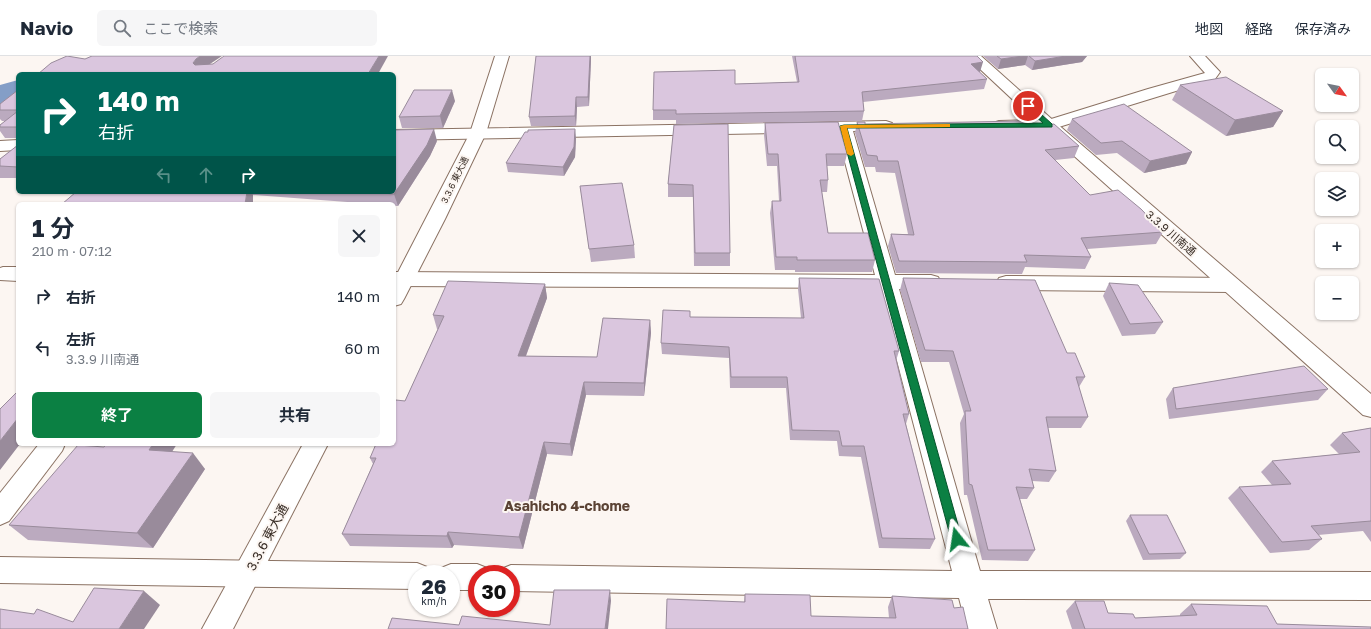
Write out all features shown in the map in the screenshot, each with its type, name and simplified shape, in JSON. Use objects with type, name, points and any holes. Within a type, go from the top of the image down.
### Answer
[{"type":"street","name":"3.3.6 東大通","points":[[396,291],[399,279],[436,220],[478,133],[502,56]]},
{"type":"street","name":"3.3.9 川南通","points":[[973,56],[1049,125],[1371,408]]},
{"type":"street","points":[[986,126],[1049,125],[1146,94],[1210,76],[1213,72],[1197,56]]},
{"type":"street","points":[[844,126],[982,629]]},
{"type":"street","points":[[396,135],[899,126]]},
{"type":"street","points":[[0,146],[16,145]]},
{"type":"street","points":[[399,279],[948,282]]},
{"type":"street","points":[[988,282],[1231,285]]},
{"type":"street","points":[[0,513],[51,446]]},
{"type":"street","name":"3.3.6 東大通","points":[[218,629],[315,446]]},
{"type":"street","points":[[0,570],[408,576]]},
{"type":"street","points":[[520,578],[969,585],[1371,586]]},
{"type":"building","points":[[67,56],[85,59],[92,56],[200,56],[193,63],[195,65],[213,64],[224,56],[379,56],[369,72],[40,72],[51,63]]},
{"type":"building","points":[[536,56],[590,56],[588,97],[576,97],[575,116],[529,117]]},
{"type":"building","points":[[795,56],[977,56],[983,62],[971,64],[987,79],[862,92],[864,111],[676,114],[676,110],[653,110],[654,72],[735,70],[735,84],[799,82]]},
{"type":"building","points":[[997,56],[1023,56],[1001,59]]},
{"type":"building","points":[[1029,56],[1066,56],[1035,61]]},
{"type":"building","points":[[1226,77],[1283,111],[1235,120],[1180,85]]},
{"type":"building","points":[[414,90],[452,90],[440,116],[399,117]]},
{"type":"building","points":[[16,92],[16,110],[0,110],[0,104]]},
{"type":"building","points":[[1124,104],[1192,152],[1150,161],[1122,141],[1101,143],[1072,119]]},
{"type":"building","points":[[16,113],[16,127],[0,127],[0,125]]},
{"type":"building","points":[[1023,121],[1029,126],[1054,124],[1079,146],[1045,150],[1090,195],[1118,190],[1141,209],[1163,232],[1081,238],[1091,257],[1024,255],[1027,262],[899,261],[891,234],[914,235],[898,161],[878,161],[877,156],[867,155],[857,122],[865,122],[865,124]]},
{"type":"building","points":[[838,122],[847,154],[826,154],[828,180],[820,180],[828,233],[868,233],[875,260],[797,260],[797,257],[776,257],[772,201],[781,201],[778,154],[768,154],[765,123]]},
{"type":"building","points":[[728,124],[730,253],[695,253],[693,185],[668,184],[674,125]]},
{"type":"building","points":[[434,129],[427,145],[396,191],[396,130]]},
{"type":"building","points":[[575,129],[574,147],[563,167],[506,163],[525,132],[528,132],[528,130]]},
{"type":"building","points":[[16,147],[16,167],[0,166],[0,159]]},
{"type":"building","points":[[622,183],[634,245],[589,249],[580,186]]},
{"type":"building","points":[[74,194],[247,194],[245,202],[64,202]]},
{"type":"building","points":[[799,278],[879,279],[899,351],[894,351],[909,414],[903,414],[935,539],[882,538],[864,446],[842,446],[839,431],[792,430],[787,377],[731,377],[729,347],[661,343],[663,310],[690,311],[690,317],[804,318]]},
{"type":"building","points":[[903,278],[1035,280],[1067,353],[1075,353],[1085,377],[1076,377],[1088,417],[1046,417],[1056,471],[1029,469],[1034,488],[1016,487],[1035,550],[988,550],[972,485],[969,484],[965,411],[971,411],[953,351],[925,350]]},
{"type":"building","points":[[448,281],[545,284],[518,356],[597,357],[603,318],[650,320],[644,383],[584,382],[570,444],[544,442],[519,537],[448,532],[447,536],[342,534],[376,458],[370,458],[375,446],[396,446],[396,400],[405,401],[444,316],[433,315]]},
{"type":"building","points":[[1109,283],[1138,285],[1163,322],[1130,324]]},
{"type":"building","points":[[1304,366],[1328,389],[1176,409],[1173,388]]},
{"type":"building","points":[[16,393],[16,421],[0,441],[0,409]]},
{"type":"building","points":[[1371,428],[1371,521],[1311,526],[1322,539],[1282,542],[1239,487],[1291,484],[1272,461],[1360,452],[1342,433]]},
{"type":"building","points":[[77,446],[152,446],[149,450],[193,453],[137,533],[9,525]]},
{"type":"building","points":[[1130,515],[1167,515],[1186,553],[1149,554]]},
{"type":"building","points":[[94,588],[144,591],[119,629],[0,629],[0,609],[34,614],[37,609],[73,622]]},
{"type":"building","points":[[554,590],[610,590],[605,629],[388,629],[392,618],[459,625],[462,616],[550,625]]},
{"type":"building","points":[[745,594],[810,595],[811,616],[896,618],[892,596],[952,600],[954,608],[963,607],[968,629],[666,629],[667,599],[745,602]]},
{"type":"building","points":[[1075,601],[1104,601],[1108,613],[1133,614],[1135,618],[1197,615],[1191,604],[1267,606],[1277,624],[1371,627],[1371,629],[1085,629]]},
{"type":"waterway","points":[[0,100],[16,92]]},
{"type":"slow traffic","points":[[851,154],[844,126],[948,126]]},
{"type":"district","name":"Asahicho 4-chome","points":[[567,506]]},
{"type":"route","points":[[957,539],[844,126],[1049,125],[1028,106]]}]
